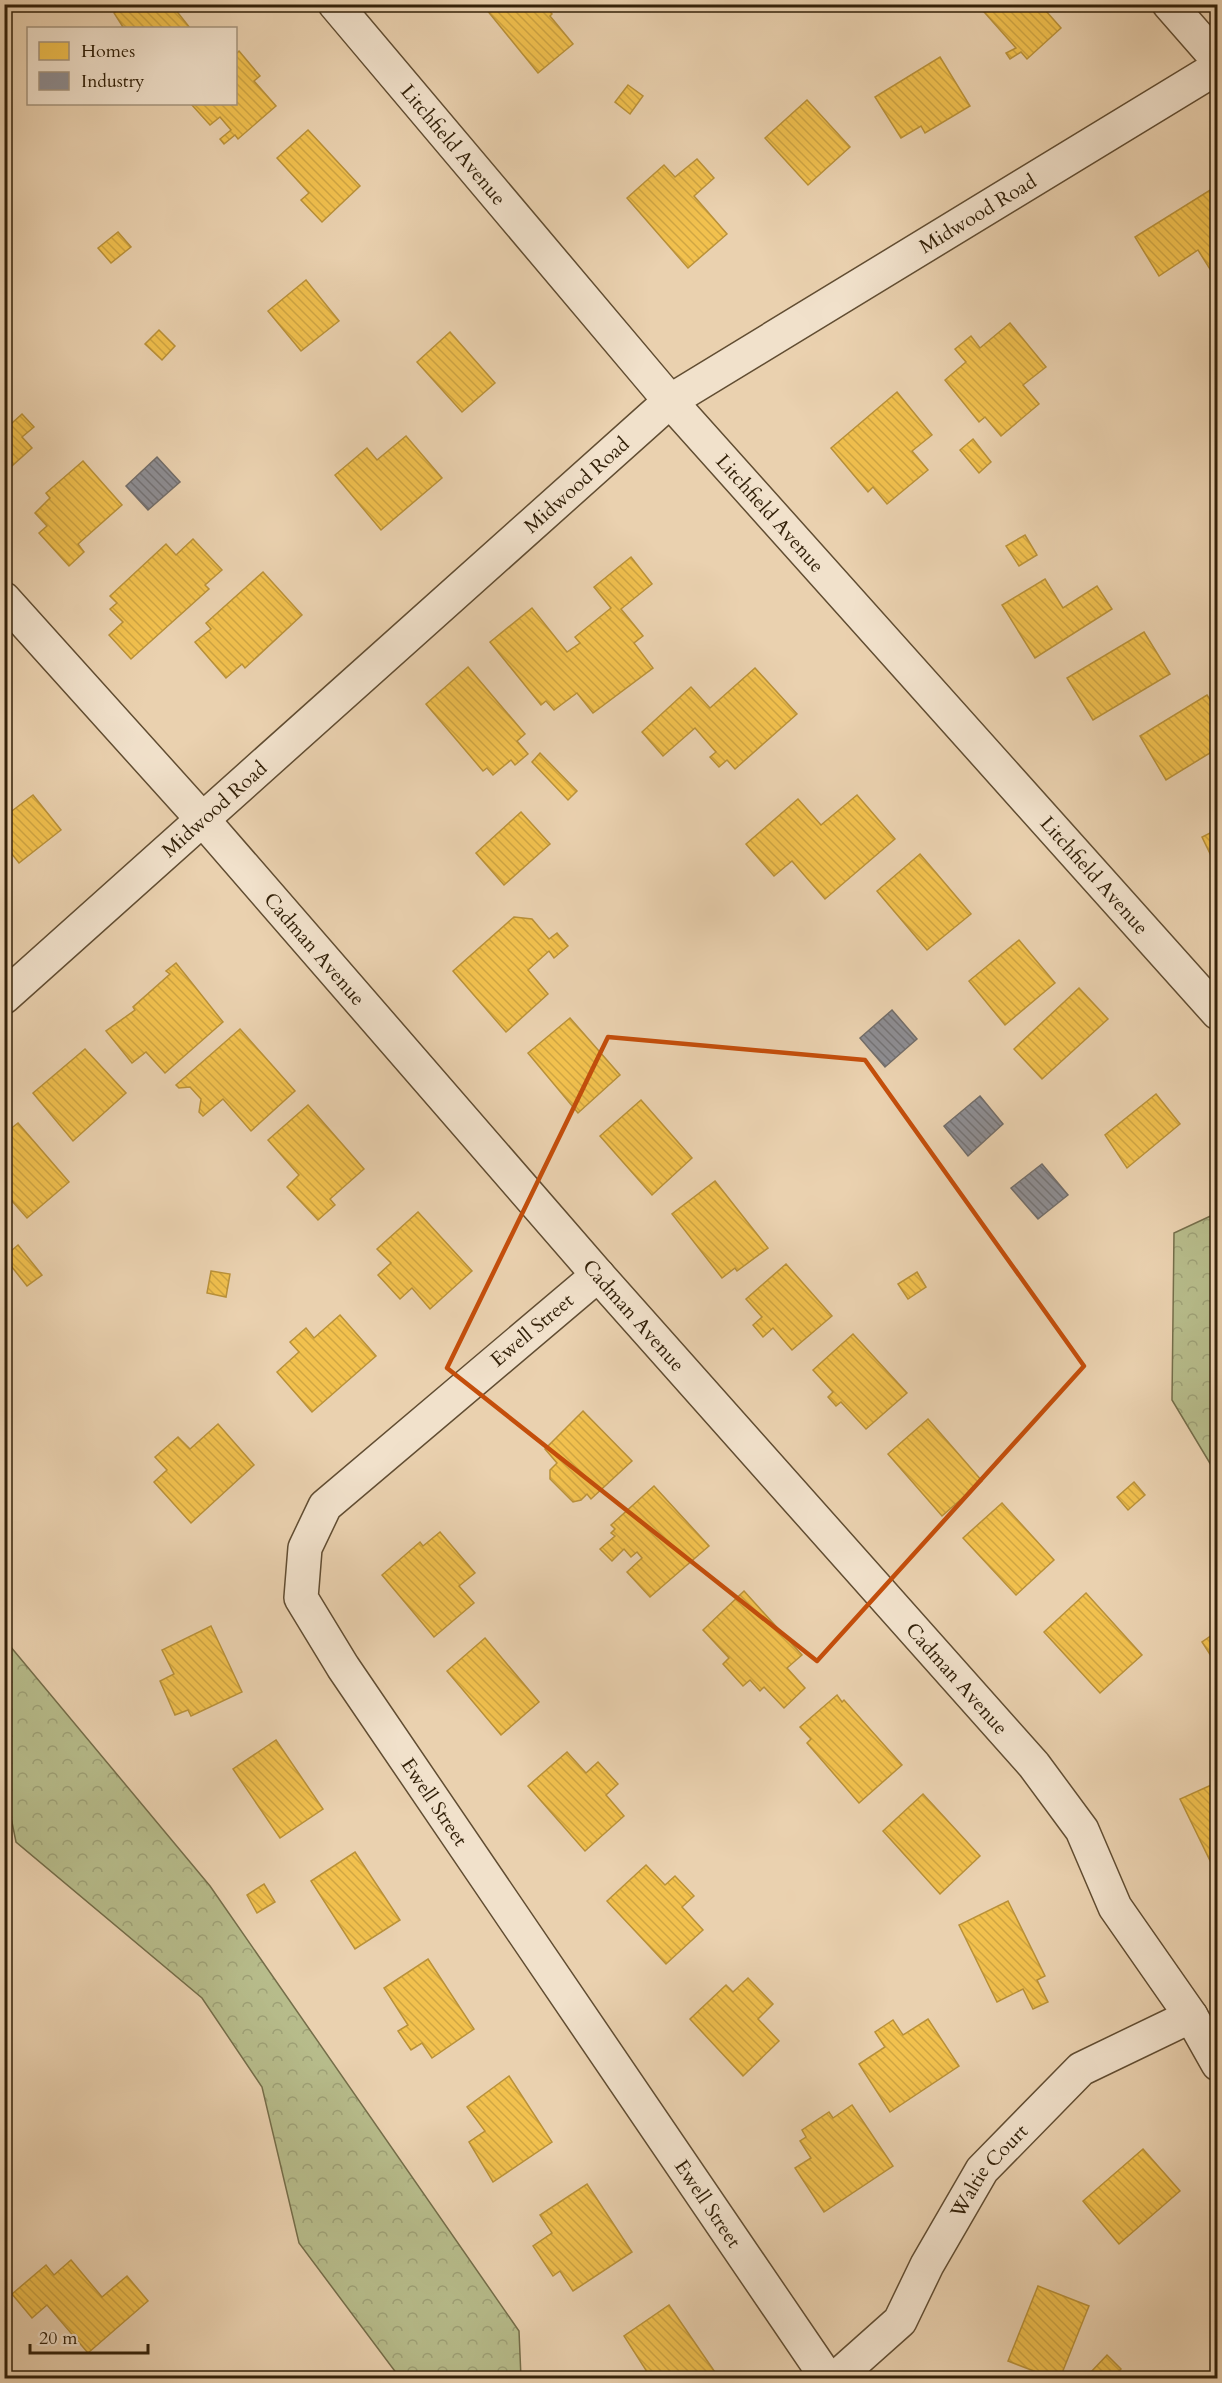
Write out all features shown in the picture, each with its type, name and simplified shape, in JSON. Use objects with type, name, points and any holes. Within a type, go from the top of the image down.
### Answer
[{"type":"street","name":"Litchfield Avenue","points":[[334,4],[670,401],[1218,1013]]},
{"type":"street","points":[[1168,4],[1218,60]]},
{"type":"street","name":"Midwood Road","points":[[4,996],[670,401],[1218,67]]},
{"type":"street","name":"Cadman Avenue","points":[[4,599],[203,820],[598,1275],[1034,1765],[1082,1830],[1115,1907],[1191,2016],[1218,2064]]},
{"type":"street","name":"Ewell Street","points":[[598,1275],[326,1506],[305,1548],[300,1598],[343,1667],[827,2379]]},
{"type":"street","name":"Waltie Court","points":[[836,2379],[900,2320],[927,2265],[982,2170],[1081,2069],[1191,2016]]},
{"type":"highlighted area","points":[[608,1037],[865,1060],[1084,1366],[817,1661],[447,1368]]},
{"type":"green space","points":[[1217,1213],[1217,1475],[1172,1400],[1174,1233]]},
{"type":"green space","points":[[5,1640],[210,1886],[519,2331],[521,2378],[400,2378],[299,2243],[262,2087],[202,1998],[16,1842],[5,1788]]},
{"type":"building: Homes","points":[[125,4],[171,4],[189,27],[123,27],[114,13]]},
{"type":"building: Homes","points":[[482,4],[544,4],[552,14],[550,16],[573,44],[538,73]]},
{"type":"building: Homes","points":[[977,4],[1053,4],[1046,11],[1061,28],[1027,59],[1021,52],[1010,59],[1006,53],[1016,48]]},
{"type":"building: Homes","points":[[239,51],[260,76],[254,81],[276,106],[238,139],[235,135],[224,144],[220,139],[231,130],[220,117],[210,125],[192,105],[237,105],[237,53]]},
{"type":"building: Homes","points":[[940,57],[970,106],[925,133],[921,126],[901,138],[875,97]]},
{"type":"building: Homes","points":[[628,85],[643,96],[630,114],[615,102]]},
{"type":"building: Homes","points":[[807,100],[850,147],[808,185],[765,138]]},
{"type":"building: Homes","points":[[308,130],[360,186],[322,222],[301,200],[309,193],[277,158]]},
{"type":"building: Homes","points":[[697,159],[714,178],[694,196],[727,234],[688,268],[627,198],[664,165],[675,177]]},
{"type":"building: Homes","points":[[1215,187],[1218,191],[1218,282],[1198,250],[1159,276],[1135,237]]},
{"type":"building: Homes","points":[[118,232],[131,247],[111,263],[98,248]]},
{"type":"building: Homes","points":[[306,280],[339,321],[301,351],[268,311]]},
{"type":"building: Homes","points":[[1010,323],[1046,367],[1023,385],[1039,404],[1001,436],[985,417],[979,422],[945,380],[966,362],[955,349],[971,336],[980,348]]},
{"type":"building: Homes","points":[[159,330],[175,346],[162,360],[145,344]]},
{"type":"building: Homes","points":[[450,332],[495,383],[462,412],[417,362]]},
{"type":"building: Homes","points":[[897,392],[932,435],[912,451],[928,470],[887,504],[873,487],[868,492],[831,448]]},
{"type":"building: Homes","points":[[22,414],[34,427],[22,437],[32,448],[4,473],[4,415],[12,423]]},
{"type":"building: Homes","points":[[406,436],[442,478],[381,530],[335,475],[367,448],[377,460]]},
{"type":"building: Homes","points":[[973,439],[991,462],[979,473],[960,450]]},
{"type":"building: Homes","points":[[83,461],[122,505],[78,544],[84,552],[69,566],[39,533],[47,526],[35,513],[50,498],[46,493]]},
{"type":"building: Homes","points":[[1025,535],[1037,555],[1019,566],[1006,546]]},
{"type":"building: Homes","points":[[193,539],[222,570],[205,585],[209,589],[131,659],[109,635],[123,622],[110,609],[117,603],[110,596],[166,544],[176,555]]},
{"type":"building: Homes","points":[[631,557],[652,584],[621,609],[643,636],[634,643],[653,668],[593,713],[577,693],[554,710],[546,701],[541,705],[490,642],[532,608],[567,652],[580,643],[575,637],[611,608],[594,587]]},
{"type":"building: Homes","points":[[263,572],[302,615],[245,668],[242,664],[226,678],[195,642],[211,629],[206,623]]},
{"type":"building: Homes","points":[[1045,579],[1063,608],[1097,586],[1112,609],[1035,658],[1002,605]]},
{"type":"building: Homes","points":[[1144,632],[1170,674],[1093,720],[1067,678]]},
{"type":"building: Homes","points":[[468,667],[525,734],[517,741],[528,754],[515,765],[511,760],[493,775],[487,768],[483,771],[426,704]]},
{"type":"building: Homes","points":[[755,668],[797,714],[735,769],[727,760],[719,767],[710,757],[716,752],[695,728],[663,756],[642,732],[691,687],[710,708]]},
{"type":"building: Homes","points":[[1207,695],[1218,712],[1218,748],[1166,780],[1140,736]]},
{"type":"building: Homes","points":[[540,753],[577,791],[568,800],[532,762]]},
{"type":"building: Homes","points":[[33,795],[61,830],[19,863],[4,844],[4,817]]},
{"type":"building: Homes","points":[[857,795],[895,839],[825,899],[792,861],[774,876],[746,844],[798,799],[821,825]]},
{"type":"building: Homes","points":[[521,812],[550,844],[504,885],[476,853]]},
{"type":"building: Homes","points":[[1218,829],[1218,870],[1202,837]]},
{"type":"building: Homes","points":[[920,854],[971,914],[927,950],[877,891]]},
{"type":"building: Homes","points":[[514,917],[532,919],[549,939],[557,933],[568,946],[554,958],[549,951],[528,970],[548,994],[506,1032],[453,971]]},
{"type":"building: Homes","points":[[1019,940],[1055,983],[1005,1025],[969,981]]},
{"type":"building: Homes","points":[[176,963],[223,1022],[165,1073],[146,1052],[132,1063],[106,1031],[135,1010],[133,1007],[170,974],[166,971]]},
{"type":"building: Homes","points":[[1079,988],[1108,1019],[1042,1079],[1014,1049]]},
{"type":"building: Homes","points":[[570,1018],[620,1075],[578,1113],[528,1053]]},
{"type":"building: Homes","points":[[240,1029],[295,1091],[251,1131],[223,1099],[203,1116],[199,1112],[201,1099],[190,1087],[179,1088],[176,1085]]},
{"type":"building: Homes","points":[[85,1049],[126,1093],[73,1141],[33,1093]]},
{"type":"building: Homes","points":[[1156,1094],[1180,1124],[1127,1168],[1105,1135]]},
{"type":"building: Homes","points":[[641,1100],[692,1158],[652,1195],[600,1136]]},
{"type":"building: Homes","points":[[308,1105],[364,1169],[330,1199],[335,1205],[318,1220],[287,1187],[299,1175],[268,1140]]},
{"type":"building: Homes","points":[[18,1123],[69,1182],[27,1218],[4,1192],[4,1134]]},
{"type":"building: Homes","points":[[715,1181],[768,1248],[737,1271],[735,1268],[722,1278],[672,1214]]},
{"type":"building: Homes","points":[[418,1212],[472,1271],[430,1309],[412,1288],[400,1299],[378,1275],[391,1263],[377,1249]]},
{"type":"building: Homes","points":[[18,1245],[42,1275],[27,1286],[4,1257]]},
{"type":"building: Homes","points":[[786,1264],[832,1316],[792,1350],[773,1328],[763,1337],[753,1325],[762,1317],[746,1299]]},
{"type":"building: Homes","points":[[211,1271],[230,1274],[226,1297],[207,1293]]},
{"type":"building: Homes","points":[[917,1272],[926,1287],[908,1299],[898,1284]]},
{"type":"building: Homes","points":[[340,1315],[376,1356],[312,1412],[277,1372],[299,1352],[290,1342],[306,1328],[314,1338]]},
{"type":"building: Homes","points":[[853,1334],[907,1393],[866,1429],[841,1402],[836,1406],[828,1397],[833,1392],[813,1370]]},
{"type":"building: Homes","points":[[583,1411],[632,1461],[591,1499],[587,1494],[581,1500],[573,1502],[550,1479],[550,1470],[557,1463],[545,1449]]},
{"type":"building: Homes","points":[[928,1419],[982,1481],[942,1516],[888,1454]]},
{"type":"building: Homes","points":[[218,1424],[254,1465],[191,1523],[154,1482],[167,1470],[155,1457],[178,1437],[190,1449]]},
{"type":"building: Homes","points":[[1134,1482],[1145,1495],[1128,1510],[1117,1497]]},
{"type":"building: Homes","points":[[654,1486],[709,1546],[650,1597],[627,1572],[642,1558],[637,1552],[631,1557],[624,1549],[612,1561],[600,1549],[615,1536],[611,1533],[615,1529],[611,1525]]},
{"type":"building: Homes","points":[[1002,1503],[1054,1560],[1016,1595],[963,1538]]},
{"type":"building: Homes","points":[[440,1532],[475,1573],[459,1586],[474,1603],[434,1637],[382,1575],[420,1542],[423,1546]]},
{"type":"building: Homes","points":[[744,1591],[802,1655],[787,1668],[805,1688],[784,1708],[764,1687],[760,1691],[750,1680],[743,1686],[723,1664],[729,1658],[703,1630]]},
{"type":"building: Homes","points":[[1086,1593],[1142,1655],[1100,1693],[1044,1632]]},
{"type":"building: Homes","points":[[211,1626],[242,1692],[191,1716],[188,1710],[175,1715],[160,1681],[174,1674],[162,1650]]},
{"type":"building: Homes","points":[[1218,1631],[1218,1651],[1211,1656],[1202,1642]]},
{"type":"building: Homes","points":[[485,1638],[539,1702],[501,1735],[447,1671]]},
{"type":"building: Homes","points":[[837,1695],[902,1765],[859,1803],[807,1743],[811,1739],[800,1727]]},
{"type":"building: Homes","points":[[276,1740],[323,1809],[280,1838],[233,1769]]},
{"type":"building: Homes","points":[[567,1752],[586,1773],[598,1762],[618,1784],[606,1795],[624,1816],[585,1851],[528,1786]]},
{"type":"building: Homes","points":[[1218,1782],[1218,1874],[1217,1875],[1180,1799]]},
{"type":"building: Homes","points":[[923,1794],[980,1856],[940,1894],[883,1831]]},
{"type":"building: Homes","points":[[355,1852],[400,1920],[355,1949],[311,1881]]},
{"type":"building: Homes","points":[[646,1865],[665,1885],[675,1876],[694,1896],[682,1907],[703,1930],[666,1964],[607,1901]]},
{"type":"building: Homes","points":[[264,1884],[275,1902],[257,1913],[247,1895]]},
{"type":"building: Homes","points":[[1008,1901],[1045,1976],[1037,1980],[1048,2002],[1033,2009],[1023,1989],[997,2002],[959,1925]]},
{"type":"building: Homes","points":[[428,1959],[474,2029],[432,2058],[422,2043],[411,2050],[398,2031],[408,2025],[384,1988]]},
{"type":"building: Homes","points":[[748,1978],[773,2004],[758,2019],[779,2041],[743,2076],[690,2019],[726,1985],[733,1992]]},
{"type":"building: Homes","points":[[928,2019],[959,2066],[890,2112],[859,2064],[885,2047],[875,2032],[893,2020],[903,2035]]},
{"type":"building: Homes","points":[[509,2076],[552,2142],[493,2182],[469,2142],[485,2131],[467,2107]]},
{"type":"building: Homes","points":[[852,2105],[893,2166],[824,2212],[795,2168],[811,2158],[800,2141],[806,2137],[802,2130],[829,2112],[833,2118]]},
{"type":"building: Homes","points":[[1143,2149],[1180,2191],[1119,2244],[1083,2201]]},
{"type":"building: Homes","points":[[587,2184],[632,2252],[573,2291],[560,2271],[553,2276],[533,2246],[552,2233],[540,2215]]},
{"type":"building: Homes","points":[[71,2260],[102,2297],[127,2276],[148,2301],[88,2353],[47,2305],[32,2318],[12,2294],[46,2265],[54,2275]]},
{"type":"building: Homes","points":[[1038,2286],[1089,2306],[1060,2378],[1052,2378],[1008,2361]]},
{"type":"building: Homes","points":[[669,2305],[719,2378],[651,2378],[624,2336]]},
{"type":"building: Homes","points":[[1107,2355],[1121,2369],[1112,2378],[1096,2378],[1090,2373]]},
{"type":"building: Industry","points":[[157,457],[180,482],[148,510],[126,486]]},
{"type":"building: Industry","points":[[892,1010],[917,1039],[885,1067],[860,1038]]},
{"type":"building: Industry","points":[[980,1096],[1003,1124],[968,1156],[944,1126]]},
{"type":"building: Industry","points":[[1042,1164],[1068,1195],[1038,1219],[1011,1188]]}]
